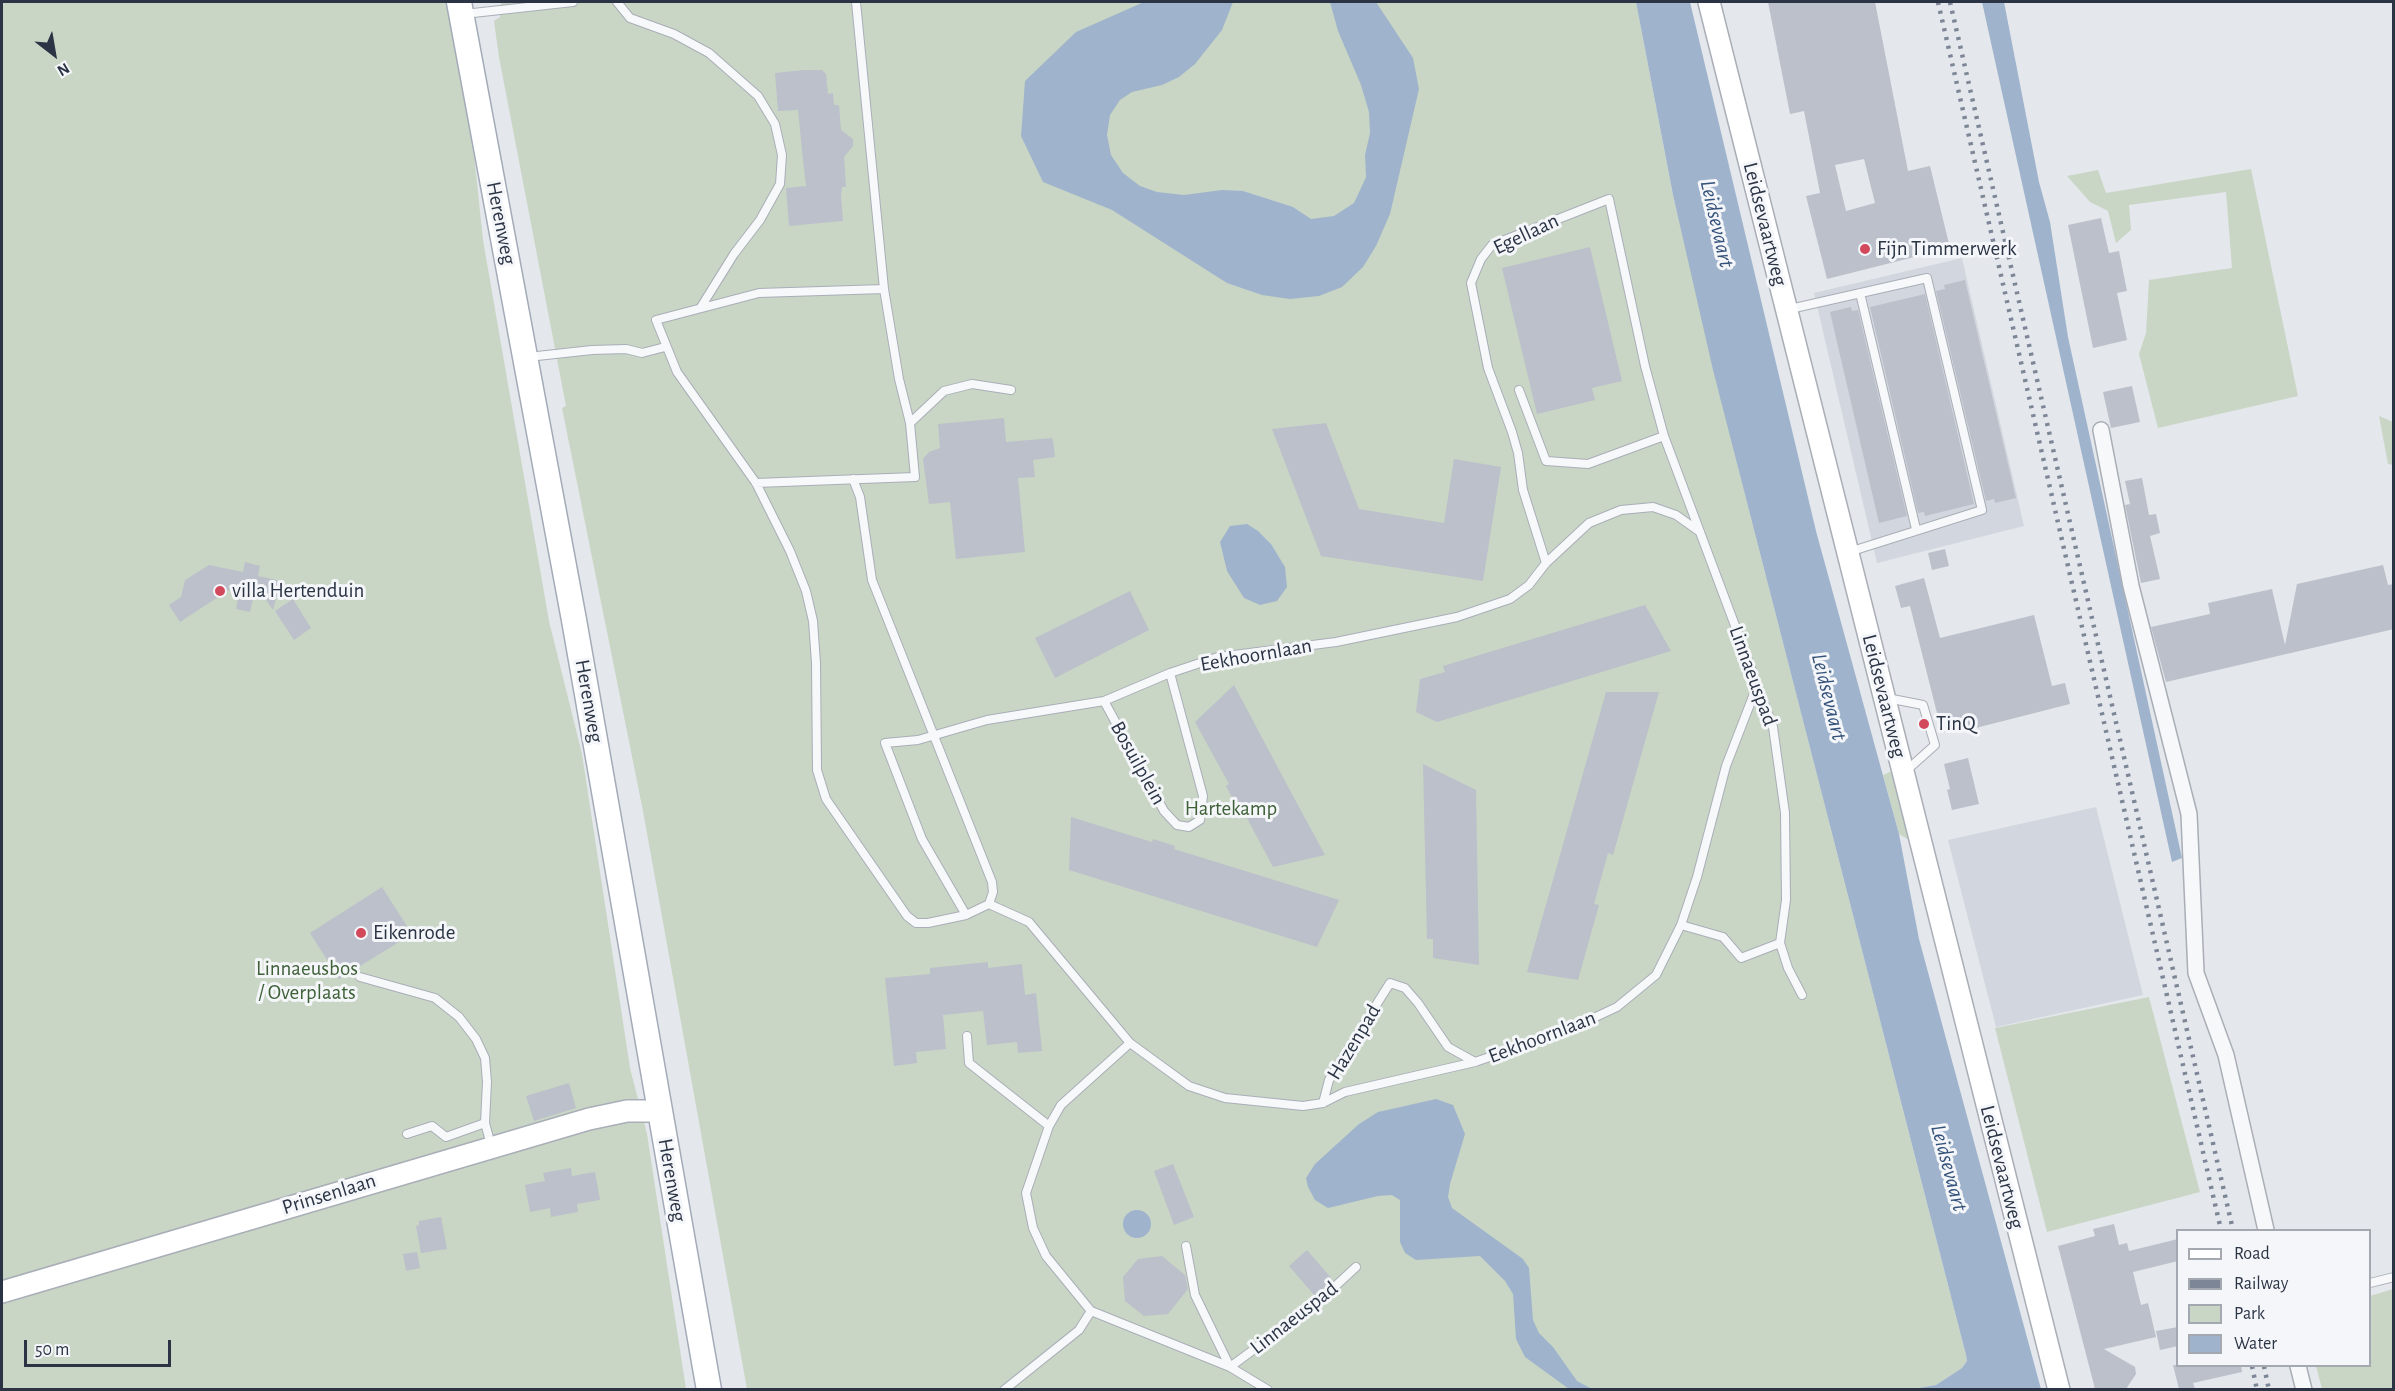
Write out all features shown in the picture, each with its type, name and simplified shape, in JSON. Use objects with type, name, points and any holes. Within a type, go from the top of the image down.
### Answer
[{"type":"main road","name":"Herenweg","points":[[460,8],[527,358],[709,1389]]},
{"type":"street","name":"Leidsevaartweg","points":[[1709,2],[2058,1389]]},
{"type":"street","points":[[2101,430],[2131,586],[2189,814],[2196,973],[2226,1055],[2266,1229]]},
{"type":"street","name":"Prinsenlaan","points":[[2,1292],[589,1119],[627,1111],[659,1111]]},
{"type":"street","points":[[2298,1367],[2304,1389]]},
{"type":"lane","name":"Herenweg","points":[[460,8],[573,2]]},
{"type":"lane","points":[[617,2],[630,18],[674,34],[709,53],[758,96],[775,124],[782,155],[780,184],[760,220],[734,254],[700,307]]},
{"type":"lane","points":[[756,483],[915,477],[910,423],[899,379],[884,289],[856,2]]},
{"type":"lane","name":"Egellaan","points":[[1546,563],[1522,490],[1518,453],[1512,432],[1488,368],[1474,302],[1471,283],[1481,259],[1492,245],[1609,199],[1645,366],[1664,436]]},
{"type":"lane","points":[[1787,310],[1927,278],[1982,510],[1847,552]]},
{"type":"lane","points":[[853,479],[860,496],[872,580],[993,882],[989,904],[966,915],[928,923],[916,923],[907,916],[826,799],[817,770],[815,751],[816,663],[813,621],[806,591],[790,551],[756,483],[677,372],[656,320],[759,293],[884,289]]},
{"type":"lane","points":[[1860,293],[1916,530]]},
{"type":"lane","points":[[527,358],[591,350],[626,349],[642,354],[665,347]]},
{"type":"lane","points":[[910,423],[944,391],[972,384],[1011,390]]},
{"type":"lane","points":[[1519,390],[1546,461],[1588,464],[1664,436]]},
{"type":"lane","name":"Linnaeuspad","points":[[1664,436],[1773,727],[1785,813],[1786,900],[1780,943],[1788,968],[1802,994]]},
{"type":"lane","name":"Eekhoornlaan","points":[[966,915],[922,839],[885,743],[918,740],[987,720],[1104,701],[1170,672],[1218,657],[1336,642],[1457,617],[1510,599],[1529,585],[1546,563],[1588,523],[1621,510],[1653,507],[1676,515],[1702,534]]},
{"type":"lane","name":"Bosuilplein","points":[[1104,701],[1164,811],[1177,825],[1189,827],[1200,820],[1203,796],[1170,672]]},
{"type":"lane","name":"Eekhoornlaan","points":[[989,904],[1029,922],[1130,1043],[1189,1086],[1225,1098],[1303,1106],[1323,1103],[1345,1092],[1475,1062],[1569,1030],[1617,1007],[1656,975],[1681,925],[1703,857],[1726,766],[1757,686]]},
{"type":"lane","points":[[1884,698],[1923,705],[1935,745],[1903,773]]},
{"type":"lane","points":[[1681,925],[1723,937],[1741,958],[1780,943]]},
{"type":"lane","points":[[360,977],[435,998],[459,1017],[476,1039],[485,1058],[488,1082],[485,1123],[492,1146]]},
{"type":"lane","name":"Hazenpad","points":[[1323,1103],[1329,1080],[1390,983],[1405,988],[1448,1047],[1475,1062]]},
{"type":"lane","points":[[967,1036],[969,1063],[1049,1126]]},
{"type":"lane","points":[[1004,1389],[1079,1330],[1091,1311],[1046,1256],[1033,1228],[1026,1192],[1049,1126],[1061,1105],[1130,1043]]},
{"type":"lane","points":[[407,1134],[432,1126],[446,1137],[485,1123]]},
{"type":"lane","points":[[1186,1246],[1195,1294],[1230,1367]]},
{"type":"lane","name":"Linnaeuspad","points":[[1230,1367],[1317,1303],[1356,1267]]},
{"type":"lane","points":[[2371,1283],[2394,1277]]},
{"type":"lane","name":"Linnaeuspad","points":[[1091,1311],[1230,1367],[1268,1389]]},
{"type":"shaded area","points":[[1962,258],[2024,526],[1877,563],[1814,293]]},
{"type":"shaded area","points":[[2096,807],[2143,995],[1996,1027],[1948,840]]},
{"type":"green space","name":"Linnaeusbos / Overplaats","points":[[2,2],[448,2],[468,97],[483,240],[549,621],[582,754],[630,1068],[647,1134],[686,1389],[2,1389]]},
{"type":"green space","name":"Hartekamp","points":[[501,2],[1636,2],[1673,195],[1745,494],[1966,1355],[1967,1361],[1962,1368],[1936,1385],[1915,1390],[747,1389],[643,811],[562,408],[566,406],[499,57],[494,21],[500,17]]},
{"type":"green space","points":[[2251,169],[2298,396],[2158,428],[2139,354],[2146,333],[2149,280],[2232,268],[2226,192],[2129,205],[2131,230],[2116,243],[2108,211],[2090,202],[2067,176],[2098,170],[2106,193]]},
{"type":"green space","points":[[2379,416],[2393,422],[2393,465],[2388,464]]},
{"type":"green space","points":[[1892,771],[1909,840],[1899,834],[1883,775]]},
{"type":"green space","points":[[2149,997],[2200,1192],[2047,1232],[1995,1028]]},
{"type":"green space","points":[[2393,1289],[2393,1389],[2322,1389],[2316,1367],[2371,1367],[2371,1296]]},
{"type":"water","points":[[1144,2],[1233,2],[1222,30],[1195,64],[1179,77],[1162,85],[1132,92],[1120,100],[1110,115],[1107,135],[1111,155],[1123,173],[1140,186],[1157,192],[1184,195],[1222,190],[1243,191],[1293,207],[1311,219],[1334,216],[1354,203],[1366,177],[1365,155],[1370,133],[1369,112],[1361,85],[1338,31],[1330,2],[1376,2],[1413,58],[1419,89],[1390,214],[1376,246],[1363,267],[1342,287],[1319,296],[1290,299],[1262,295],[1227,283],[1112,210],[1043,182],[1021,136],[1025,81],[1076,32]]},
{"type":"water","name":"Leidsevaart","points":[[1636,2],[1690,2],[1816,531],[1899,834],[1919,939],[2041,1389],[1914,1389],[1936,1385],[1962,1368],[1967,1361],[1966,1355],[1713,370],[1673,195]]},
{"type":"water","points":[[1982,2],[2004,2],[2039,182],[2050,222],[2068,337],[2182,858],[2172,862]]},
{"type":"water","points":[[1247,524],[1271,544],[1285,567],[1287,587],[1277,601],[1260,605],[1244,598],[1227,571],[1220,542],[1230,526]]},
{"type":"water","points":[[1436,1099],[1453,1105],[1465,1134],[1450,1184],[1448,1197],[1452,1208],[1523,1259],[1529,1268],[1533,1320],[1539,1333],[1553,1347],[1577,1381],[1592,1389],[1569,1389],[1525,1357],[1516,1339],[1513,1294],[1505,1281],[1480,1256],[1416,1260],[1405,1253],[1400,1242],[1400,1200],[1392,1195],[1378,1196],[1328,1208],[1315,1200],[1308,1187],[1306,1178],[1315,1164],[1359,1124],[1378,1112]]},
{"type":"water","points":[[1137,1210],[1147,1214],[1151,1224],[1147,1234],[1137,1238],[1127,1234],[1123,1224],[1127,1214]]},
{"type":"building","points":[[1768,2],[1875,2],[1908,171],[1930,166],[1950,248],[1827,279],[1806,196],[1820,193],[1804,111],[1790,114]],"holes":[[[1864,159],[1875,203],[1846,211],[1835,165]]]},
{"type":"building","points":[[822,70],[826,74],[828,94],[833,93],[834,105],[839,105],[841,130],[853,139],[853,146],[844,157],[846,187],[842,187],[841,196],[843,221],[789,226],[786,188],[806,186],[798,110],[778,111],[775,73]]},
{"type":"building","points":[[2101,218],[2109,253],[2119,251],[2127,291],[2117,293],[2127,340],[2093,348],[2068,225]]},
{"type":"building","points":[[1590,247],[1622,381],[1592,388],[1595,400],[1537,414],[1502,268]]},
{"type":"building","points":[[1965,280],[2016,498],[1995,503],[1994,499],[1986,501],[1936,291],[1945,289],[1944,285]]},
{"type":"building","points":[[1925,294],[1974,504],[1925,516],[1924,512],[1918,513],[1870,307]]},
{"type":"building","points":[[1851,307],[1852,311],[1858,310],[1907,516],[1879,523],[1830,312]]},
{"type":"building","points":[[2132,386],[2140,422],[2111,428],[2103,392]]},
{"type":"building","points":[[1004,418],[1006,442],[1052,438],[1053,441],[1055,457],[1033,460],[1035,477],[1018,478],[1025,552],[956,559],[950,502],[929,504],[923,459],[929,452],[940,448],[938,424]]},
{"type":"building","points":[[1326,423],[1359,509],[1444,523],[1454,459],[1501,467],[1483,581],[1321,556],[1272,429]]},
{"type":"building","points":[[2142,478],[2149,515],[2156,514],[2160,533],[2150,536],[2160,579],[2141,583],[2125,505],[2130,504],[2125,481]]},
{"type":"building","points":[[1945,549],[1949,566],[1932,570],[1928,553]]},
{"type":"building","name":"villa Hertenduin","points":[[245,562],[260,566],[258,576],[281,581],[273,610],[256,585],[250,612],[236,609],[241,582],[180,622],[169,605],[181,597],[185,580],[209,565],[243,572]]},
{"type":"building","points":[[2383,565],[2388,585],[2394,584],[2394,629],[2166,682],[2151,627],[2210,614],[2208,603],[2272,589],[2285,645],[2297,584]]},
{"type":"building","points":[[1924,578],[1940,638],[2034,615],[2052,686],[2065,683],[2070,704],[1960,732],[1959,728],[1942,733],[1910,606],[1901,608],[1895,586]]},
{"type":"building","points":[[1130,591],[1149,630],[1055,678],[1035,638]]},
{"type":"building","points":[[293,599],[311,628],[294,640],[275,611]]},
{"type":"building","points":[[1645,605],[1671,651],[1437,722],[1416,712],[1420,679],[1445,672],[1443,666]]},
{"type":"building","points":[[1234,685],[1325,855],[1273,867],[1240,805],[1237,807],[1226,786],[1229,784],[1195,722]]},
{"type":"building","points":[[1606,692],[1659,692],[1613,855],[1608,853],[1594,904],[1599,905],[1578,980],[1527,972]]},
{"type":"building","points":[[1968,758],[1979,804],[1952,810],[1944,764]]},
{"type":"building","points":[[1423,764],[1476,790],[1479,965],[1433,958],[1433,939],[1427,939]]},
{"type":"building","points":[[1071,817],[1152,842],[1153,839],[1175,846],[1174,849],[1339,900],[1317,947],[1069,870]]},
{"type":"building","name":"Eikenrode","points":[[382,887],[412,934],[339,979],[310,933]]},
{"type":"building","points":[[988,962],[988,968],[1022,964],[1025,995],[1036,993],[1042,1051],[1018,1053],[1017,1042],[987,1045],[983,1011],[943,1015],[946,1049],[916,1052],[917,1063],[894,1066],[885,978],[930,974],[930,968]]},
{"type":"building","points":[[569,1083],[576,1108],[534,1121],[526,1096]]},
{"type":"building","points":[[1173,1164],[1194,1217],[1174,1225],[1154,1171]]},
{"type":"building","points":[[571,1168],[572,1176],[595,1172],[600,1200],[577,1204],[578,1212],[551,1217],[550,1208],[530,1212],[525,1185],[545,1181],[543,1173]]},
{"type":"building","points":[[441,1217],[447,1249],[421,1253],[416,1226],[419,1225],[419,1221]]},
{"type":"building","points":[[2114,1224],[2119,1245],[2127,1243],[2129,1251],[2176,1239],[2176,1261],[2133,1272],[2141,1305],[2148,1303],[2156,1337],[2104,1349],[2135,1367],[2136,1374],[2126,1389],[2095,1389],[2058,1246],[2095,1236],[2093,1229]]},
{"type":"building","points":[[1307,1250],[1333,1280],[1315,1296],[1289,1266]]},
{"type":"building","points":[[417,1252],[420,1268],[406,1271],[403,1254]]},
{"type":"building","points":[[1162,1256],[1185,1275],[1188,1289],[1168,1314],[1144,1316],[1125,1301],[1123,1277],[1138,1259]]},
{"type":"building","points":[[2176,1327],[2176,1346],[2160,1350],[2156,1331]]},
{"type":"building","points":[[2173,1365],[2176,1367],[2241,1367],[2242,1372],[2193,1383],[2195,1389],[2179,1389]]},
{"type":"railway","points":[[1938,2],[2221,1229]]},
{"type":"railway","points":[[1950,2],[2233,1229]]},
{"type":"railway","points":[[2252,1367],[2257,1390]]},
{"type":"railway","points":[[2264,1367],[2269,1390]]},
{"type":"place","name":"Fijn Timmerwerk","points":[[1865,249]]},
{"type":"place","name":"villa Hertenduin","points":[[220,591]]},
{"type":"place","name":"TinQ","points":[[1924,724]]},
{"type":"place","name":"Eikenrode","points":[[361,933]]}]
